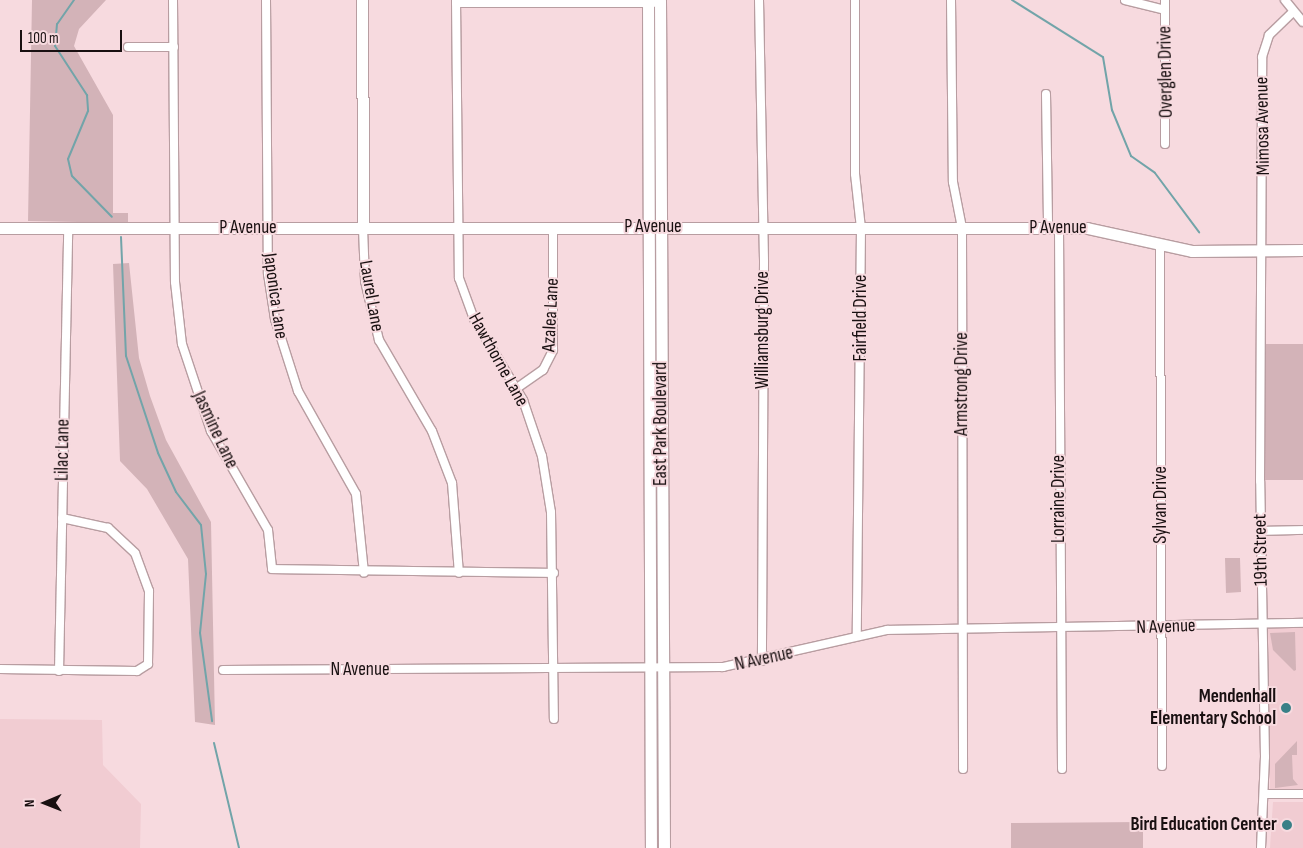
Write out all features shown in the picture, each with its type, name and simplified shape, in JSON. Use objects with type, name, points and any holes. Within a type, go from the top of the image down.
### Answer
[{"type":"street","name":"Jasmine Lane","points":[[174,0],[173,228],[178,315],[194,386],[216,441],[264,522],[272,569],[364,573],[554,573]]},
{"type":"street","name":"Japonica Lane","points":[[266,0],[270,291],[281,347],[302,399],[356,494],[364,573]]},
{"type":"street","name":"Laurel Lane","points":[[362,0],[365,281],[378,340],[432,431],[452,483],[459,573]]},
{"type":"street","name":"Williamsburg Drive","points":[[759,0],[762,227],[762,661]]},
{"type":"street","name":"Fairfield Drive","points":[[855,0],[855,174],[862,228],[857,636]]},
{"type":"street","name":"Armstrong Drive","points":[[951,0],[954,182],[962,228],[961,628],[963,769]]},
{"type":"street","points":[[1125,0],[1143,8],[1165,10]]},
{"type":"street","name":"Overglen Drive","points":[[1165,0],[1165,144]]},
{"type":"street","points":[[1285,0],[1303,22]]},
{"type":"street","points":[[456,2],[654,2]]},
{"type":"street","name":"Hawthorne Lane","points":[[456,2],[458,228],[463,294],[517,388],[535,431],[548,485],[554,573],[554,719]]},
{"type":"street","name":"East Park Boulevard","points":[[654,2],[655,227],[664,848]]},
{"type":"street","name":"Mimosa Avenue","points":[[1262,251],[1262,57],[1268,36],[1293,12]]},
{"type":"street","points":[[128,47],[174,47]]},
{"type":"street","name":"Lorraine Drive","points":[[1046,94],[1053,228],[1062,769]]},
{"type":"street","name":"Azalea Lane","points":[[517,388],[543,370],[552,350],[553,227]]},
{"type":"street","name":"East Park Boulevard","points":[[650,848],[655,227]]},
{"type":"street","name":"P Avenue","points":[[0,228],[1100,228],[1160,244],[1209,252],[1303,250]]},
{"type":"street","name":"Lilac Lane","points":[[59,671],[68,229]]},
{"type":"street","name":"Sylvan Drive","points":[[1160,244],[1162,766]]},
{"type":"street","name":"19th Street","points":[[1261,848],[1264,794],[1261,531],[1262,251]]},
{"type":"street","points":[[0,669],[130,671],[148,664],[149,591],[144,571],[131,548],[108,528],[62,518]]},
{"type":"street","points":[[1261,531],[1303,530]]},
{"type":"street","name":"N Avenue","points":[[223,670],[662,670],[762,661],[887,630],[1162,628],[1303,623]]},
{"type":"street","points":[[1264,794],[1303,794]]},
{"type":"shaded area","points":[[32,0],[106,0],[79,29],[74,46],[113,115],[113,213],[128,213],[128,223],[28,221]]},
{"type":"shaded area","points":[[129,263],[139,358],[150,396],[166,440],[211,522],[215,725],[195,722],[188,559],[147,489],[120,461],[113,264]]},
{"type":"shaded area","points":[[1264,344],[1303,344],[1303,480],[1265,480]]},
{"type":"shaded area","points":[[1225,558],[1240,558],[1241,592],[1226,593]]},
{"type":"shaded area","name":"Mendenhall Elementary School","points":[[1268,626],[1303,626],[1303,790],[1270,790]]},
{"type":"shaded area","points":[[1295,632],[1296,670],[1294,671],[1273,650],[1270,633]]},
{"type":"shaded area","points":[[0,719],[102,720],[103,765],[141,804],[140,848],[0,848]]},
{"type":"shaded area","points":[[1297,741],[1297,755],[1292,755],[1293,779],[1298,785],[1275,788],[1275,764]]},
{"type":"shaded area","name":"Bird Education Center","points":[[1273,802],[1303,802],[1303,848],[1270,848]]},
{"type":"shaded area","points":[[1143,822],[1143,848],[1011,848],[1011,823]]},
{"type":"waterway","points":[[74,0],[57,24],[55,46],[87,95],[88,111],[68,159],[72,176],[112,217]]},
{"type":"waterway","points":[[1012,0],[1103,57],[1112,110],[1131,156],[1155,173],[1199,232]]},
{"type":"waterway","points":[[121,237],[126,356],[158,453],[176,492],[201,525],[206,574],[200,633],[212,721]]},
{"type":"waterway","points":[[214,743],[239,848]]},
{"type":"place","name":"Mendenhall Elementary School","points":[[1286,708]]},
{"type":"place","name":"Bird Education Center","points":[[1287,825]]}]
